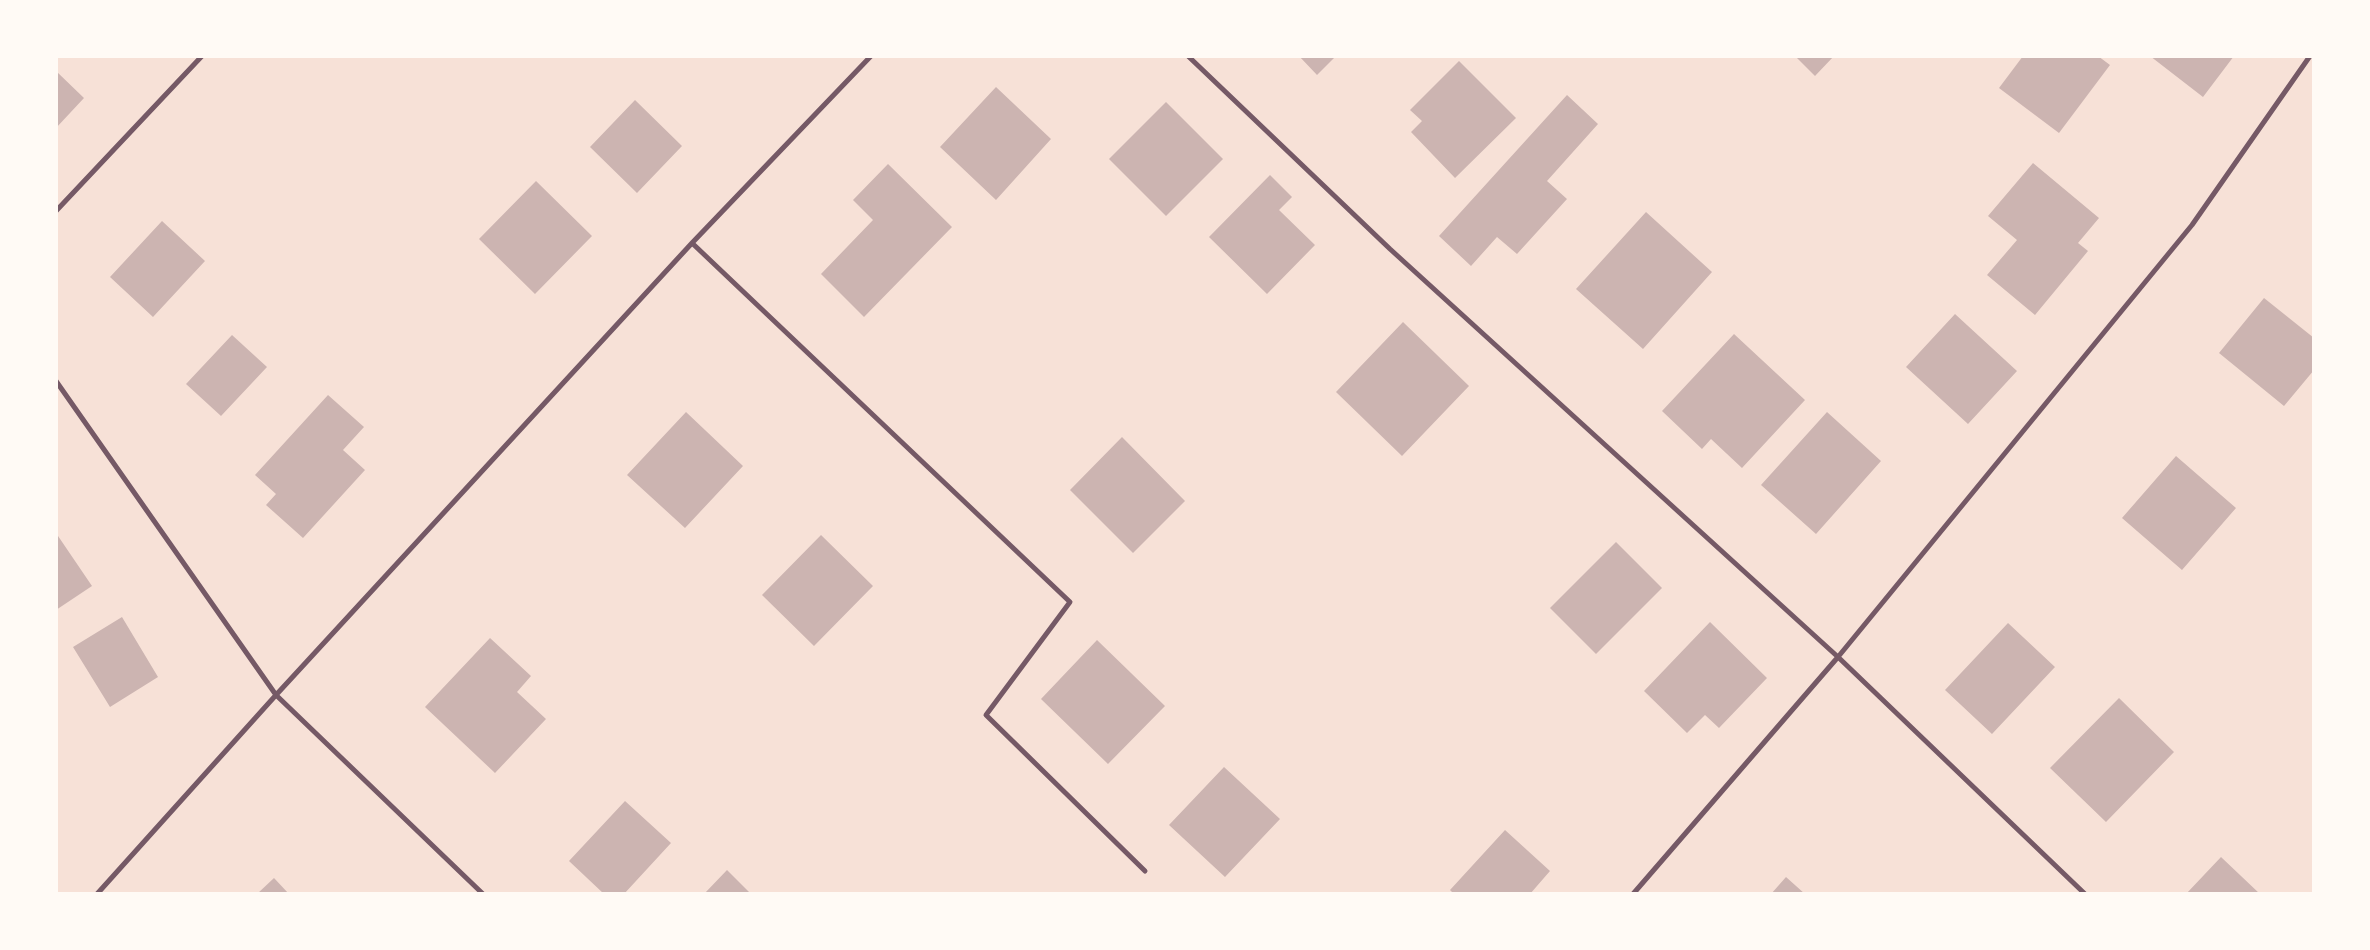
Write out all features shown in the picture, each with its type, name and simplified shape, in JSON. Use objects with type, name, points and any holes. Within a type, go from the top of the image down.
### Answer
[{"type":"street","points":[[56,211],[202,56]]},
{"type":"street","points":[[97,894],[276,695],[692,243],[871,56]]},
{"type":"street","points":[[1188,56],[1390,249],[1838,657],[2085,894]]},
{"type":"street","points":[[1633,894],[1838,657],[2192,225],[2310,56]]},
{"type":"street","points":[[692,243],[1070,602],[986,714],[1145,871]]},
{"type":"street","points":[[56,381],[276,695],[482,894]]},
{"type":"building","points":[[1299,56],[1336,56],[1317,75]]},
{"type":"building","points":[[1795,56],[1834,56],[1815,76]]},
{"type":"building","points":[[2023,56],[2098,56],[2110,65],[2059,133],[1999,88]]},
{"type":"building","points":[[2150,56],[2234,56],[2203,97]]},
{"type":"building","points":[[1459,61],[1516,118],[1455,178],[1411,132],[1422,121],[1410,110]]},
{"type":"building","points":[[56,71],[84,98],[56,128]]},
{"type":"building","points":[[996,87],[1051,139],[996,200],[940,147]]},
{"type":"building","points":[[1567,95],[1598,124],[1547,181],[1567,199],[1517,254],[1497,237],[1471,266],[1439,236]]},
{"type":"building","points":[[635,100],[682,146],[637,193],[590,147]]},
{"type":"building","points":[[1166,102],[1223,159],[1166,216],[1109,159]]},
{"type":"building","points":[[2033,163],[2099,218],[2078,243],[2088,251],[2035,315],[1987,275],[2017,240],[1988,216]]},
{"type":"building","points":[[888,164],[952,227],[864,317],[821,274],[873,220],[853,200]]},
{"type":"building","points":[[1270,175],[1292,197],[1279,210],[1315,245],[1267,294],[1209,237]]},
{"type":"building","points":[[536,181],[592,236],[535,294],[479,239]]},
{"type":"building","points":[[1646,212],[1712,272],[1643,349],[1576,289]]},
{"type":"building","points":[[162,221],[205,261],[153,317],[110,277]]},
{"type":"building","points":[[2264,298],[2314,338],[2314,370],[2284,406],[2219,353]]},
{"type":"building","points":[[1955,314],[2017,371],[1968,424],[1906,367]]},
{"type":"building","points":[[1403,322],[1469,386],[1402,456],[1336,392]]},
{"type":"building","points":[[1734,334],[1805,400],[1742,468],[1711,439],[1702,449],[1662,411]]},
{"type":"building","points":[[232,335],[267,367],[221,416],[186,384]]},
{"type":"building","points":[[328,395],[364,427],[343,450],[365,470],[303,538],[266,505],[276,494],[255,475]]},
{"type":"building","points":[[686,412],[743,466],[685,528],[627,475]]},
{"type":"building","points":[[1827,412],[1881,461],[1816,534],[1761,485]]},
{"type":"building","points":[[1122,437],[1185,501],[1133,553],[1070,490]]},
{"type":"building","points":[[2176,456],[2236,508],[2182,570],[2122,518]]},
{"type":"building","points":[[56,533],[92,586],[56,610]]},
{"type":"building","points":[[821,535],[873,586],[814,646],[762,595]]},
{"type":"building","points":[[1616,542],[1662,588],[1596,654],[1550,608]]},
{"type":"building","points":[[122,617],[158,677],[110,707],[73,647]]},
{"type":"building","points":[[1710,622],[1767,678],[1719,728],[1705,715],[1687,733],[1644,691]]},
{"type":"building","points":[[2008,623],[2055,667],[1992,734],[1945,690]]},
{"type":"building","points":[[490,638],[531,676],[517,692],[546,719],[495,773],[425,707]]},
{"type":"building","points":[[1097,640],[1165,706],[1108,764],[1041,699]]},
{"type":"building","points":[[2119,698],[2174,752],[2106,822],[2050,768]]},
{"type":"building","points":[[1224,767],[1280,819],[1225,877],[1169,825]]},
{"type":"building","points":[[625,801],[671,843],[624,894],[604,894],[569,861]]},
{"type":"building","points":[[1505,830],[1550,871],[1530,894],[1454,894],[1450,890]]},
{"type":"building","points":[[2221,857],[2260,894],[2186,894]]},
{"type":"building","points":[[727,870],[751,894],[704,894]]},
{"type":"building","points":[[1786,877],[1805,894],[1771,894]]},
{"type":"building","points":[[274,878],[289,894],[257,894]]}]
